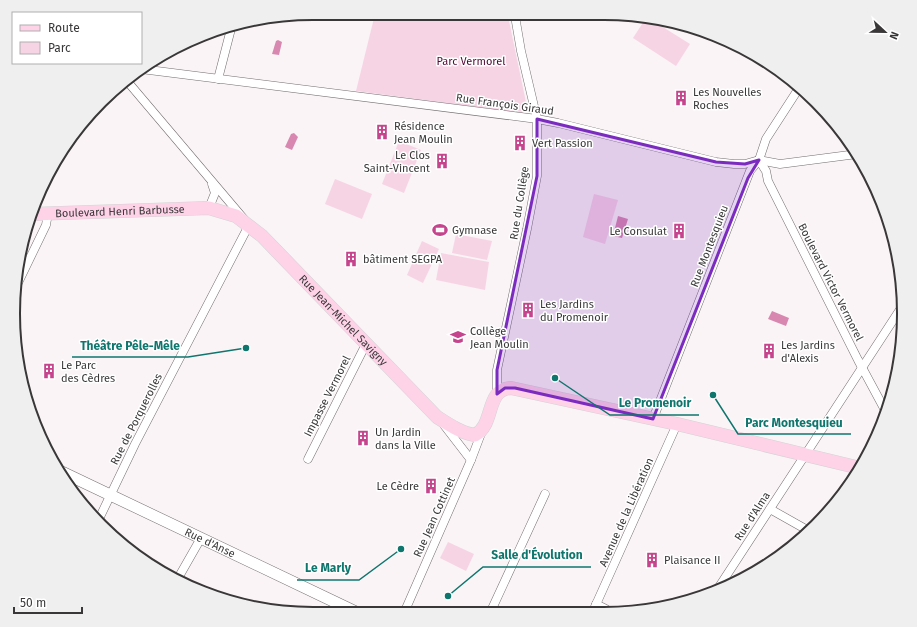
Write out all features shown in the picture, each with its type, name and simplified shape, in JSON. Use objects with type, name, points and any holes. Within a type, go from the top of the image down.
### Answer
[{"type":"main road","name":"Boulevard Henri Barbusse","points":[[38,214],[215,210]]},
{"type":"main road","name":"Rue Jean-Michel Savigny","points":[[215,210],[236,216],[262,236],[437,417],[465,432],[474,435],[483,429]]},
{"type":"main road","points":[[483,429],[496,394],[501,390],[510,388],[677,424],[854,467]]},
{"type":"main road","name":"Rue d'Anse","points":[[68,475],[344,607]]},
{"type":"street","name":"Rue du Collège","points":[[496,394],[497,370],[528,229],[537,176],[538,119],[521,51],[516,20]]},
{"type":"street","points":[[218,79],[230,33]]},
{"type":"street","name":"Rue François Giraud","points":[[148,71],[538,119],[716,162],[745,164],[759,160],[780,164],[851,155]]},
{"type":"street","name":"Rue Jean-Michel Savigny","points":[[130,85],[249,225]]},
{"type":"street","name":"Rue Montesquieu","points":[[653,419],[750,171],[759,160],[766,139],[796,92]]},
{"type":"street","name":"Boulevard Victor Vermorel","points":[[759,160],[766,171],[768,180],[862,369],[882,405]]},
{"type":"street","points":[[212,181],[215,193],[215,210]]},
{"type":"street","name":"Rue Jean-Michel Savigny","points":[[212,181],[220,197],[215,210]]},
{"type":"street","points":[[24,271],[46,225],[48,213]]},
{"type":"street","name":"Rue de Porquerolles","points":[[101,515],[134,444],[249,225]]},
{"type":"street","name":"Rue d'Alma","points":[[722,582],[897,314]]},
{"type":"street","name":"Impasse Vermorel","points":[[308,459],[366,344]]},
{"type":"street","name":"Rue Jean-Michel Savigny","points":[[437,417],[471,460]]},
{"type":"street","name":"Avenue de la Libération","points":[[595,607],[677,424]]},
{"type":"street","name":"Rue Jean Cottinet","points":[[406,607],[471,460],[483,429]]},
{"type":"street","points":[[493,607],[545,494]]},
{"type":"street","points":[[770,509],[804,528]]},
{"type":"street","points":[[180,575],[202,538]]},
{"type":"highlighted area","points":[[537,119],[716,162],[745,164],[759,160],[748,178],[653,419],[515,388],[505,388],[497,394],[497,370],[537,176]]},
{"type":"green space","name":"Parc Vermorel","points":[[374,20],[509,20],[527,107],[522,113],[356,91]]},
{"type":"green space","points":[[643,23],[661,26],[690,44],[676,66],[633,38]]},
{"type":"green space","points":[[399,141],[421,150],[404,193],[382,184]]},
{"type":"green space","points":[[335,179],[372,194],[362,219],[325,204]]},
{"type":"green space","points":[[594,194],[618,200],[605,244],[583,237]]},
{"type":"green space","points":[[456,234],[492,241],[487,260],[452,253]]},
{"type":"green space","points":[[422,241],[439,249],[423,283],[407,275]]},
{"type":"green space","points":[[441,253],[489,262],[485,290],[436,280]]},
{"type":"green space","points":[[448,542],[474,554],[466,571],[440,558]]},
{"type":"shaded area","points":[[278,40],[282,42],[279,55],[272,54],[276,41]]},
{"type":"shaded area","points":[[294,133],[298,137],[292,150],[285,147],[291,134]]},
{"type":"shaded area","points":[[618,216],[628,219],[622,238],[613,236]]},
{"type":"shaded area","points":[[772,311],[789,318],[786,326],[768,319]]},
{"type":"place","name":"Les Nouvelles Roches","points":[[681,98]]},
{"type":"place","name":"Résidence Jean Moulin","points":[[382,132]]},
{"type":"place","name":"Vert Passion","points":[[520,143]]},
{"type":"place","name":"Le Clos Saint-Vincent","points":[[442,161]]},
{"type":"place","name":"Gymnase","points":[[440,230]]},
{"type":"place","name":"Le Consulat","points":[[679,231]]},
{"type":"place","name":"bâtiment SEGPA","points":[[351,259]]},
{"type":"place","name":"Les Jardins du Promenoir","points":[[528,310]]},
{"type":"place","name":"Collège Jean Moulin","points":[[458,337]]},
{"type":"place","name":"Théâtre Pêle-Mêle","points":[[246,348]]},
{"type":"place","name":"Les Jardins d'Alexis","points":[[769,351]]},
{"type":"place","name":"Le Parc des Cèdres","points":[[49,371]]},
{"type":"place","name":"Le Promenoir","points":[[555,378]]},
{"type":"place","name":"Parc Montesquieu","points":[[713,395]]},
{"type":"place","name":"Un Jardin dans la Ville","points":[[363,438]]},
{"type":"place","name":"Le Cèdre","points":[[431,486]]},
{"type":"place","name":"Le Marly","points":[[401,549]]},
{"type":"place","name":"Plaisance II","points":[[652,560]]},
{"type":"place","name":"Salle d'Évolution","points":[[448,596]]}]
